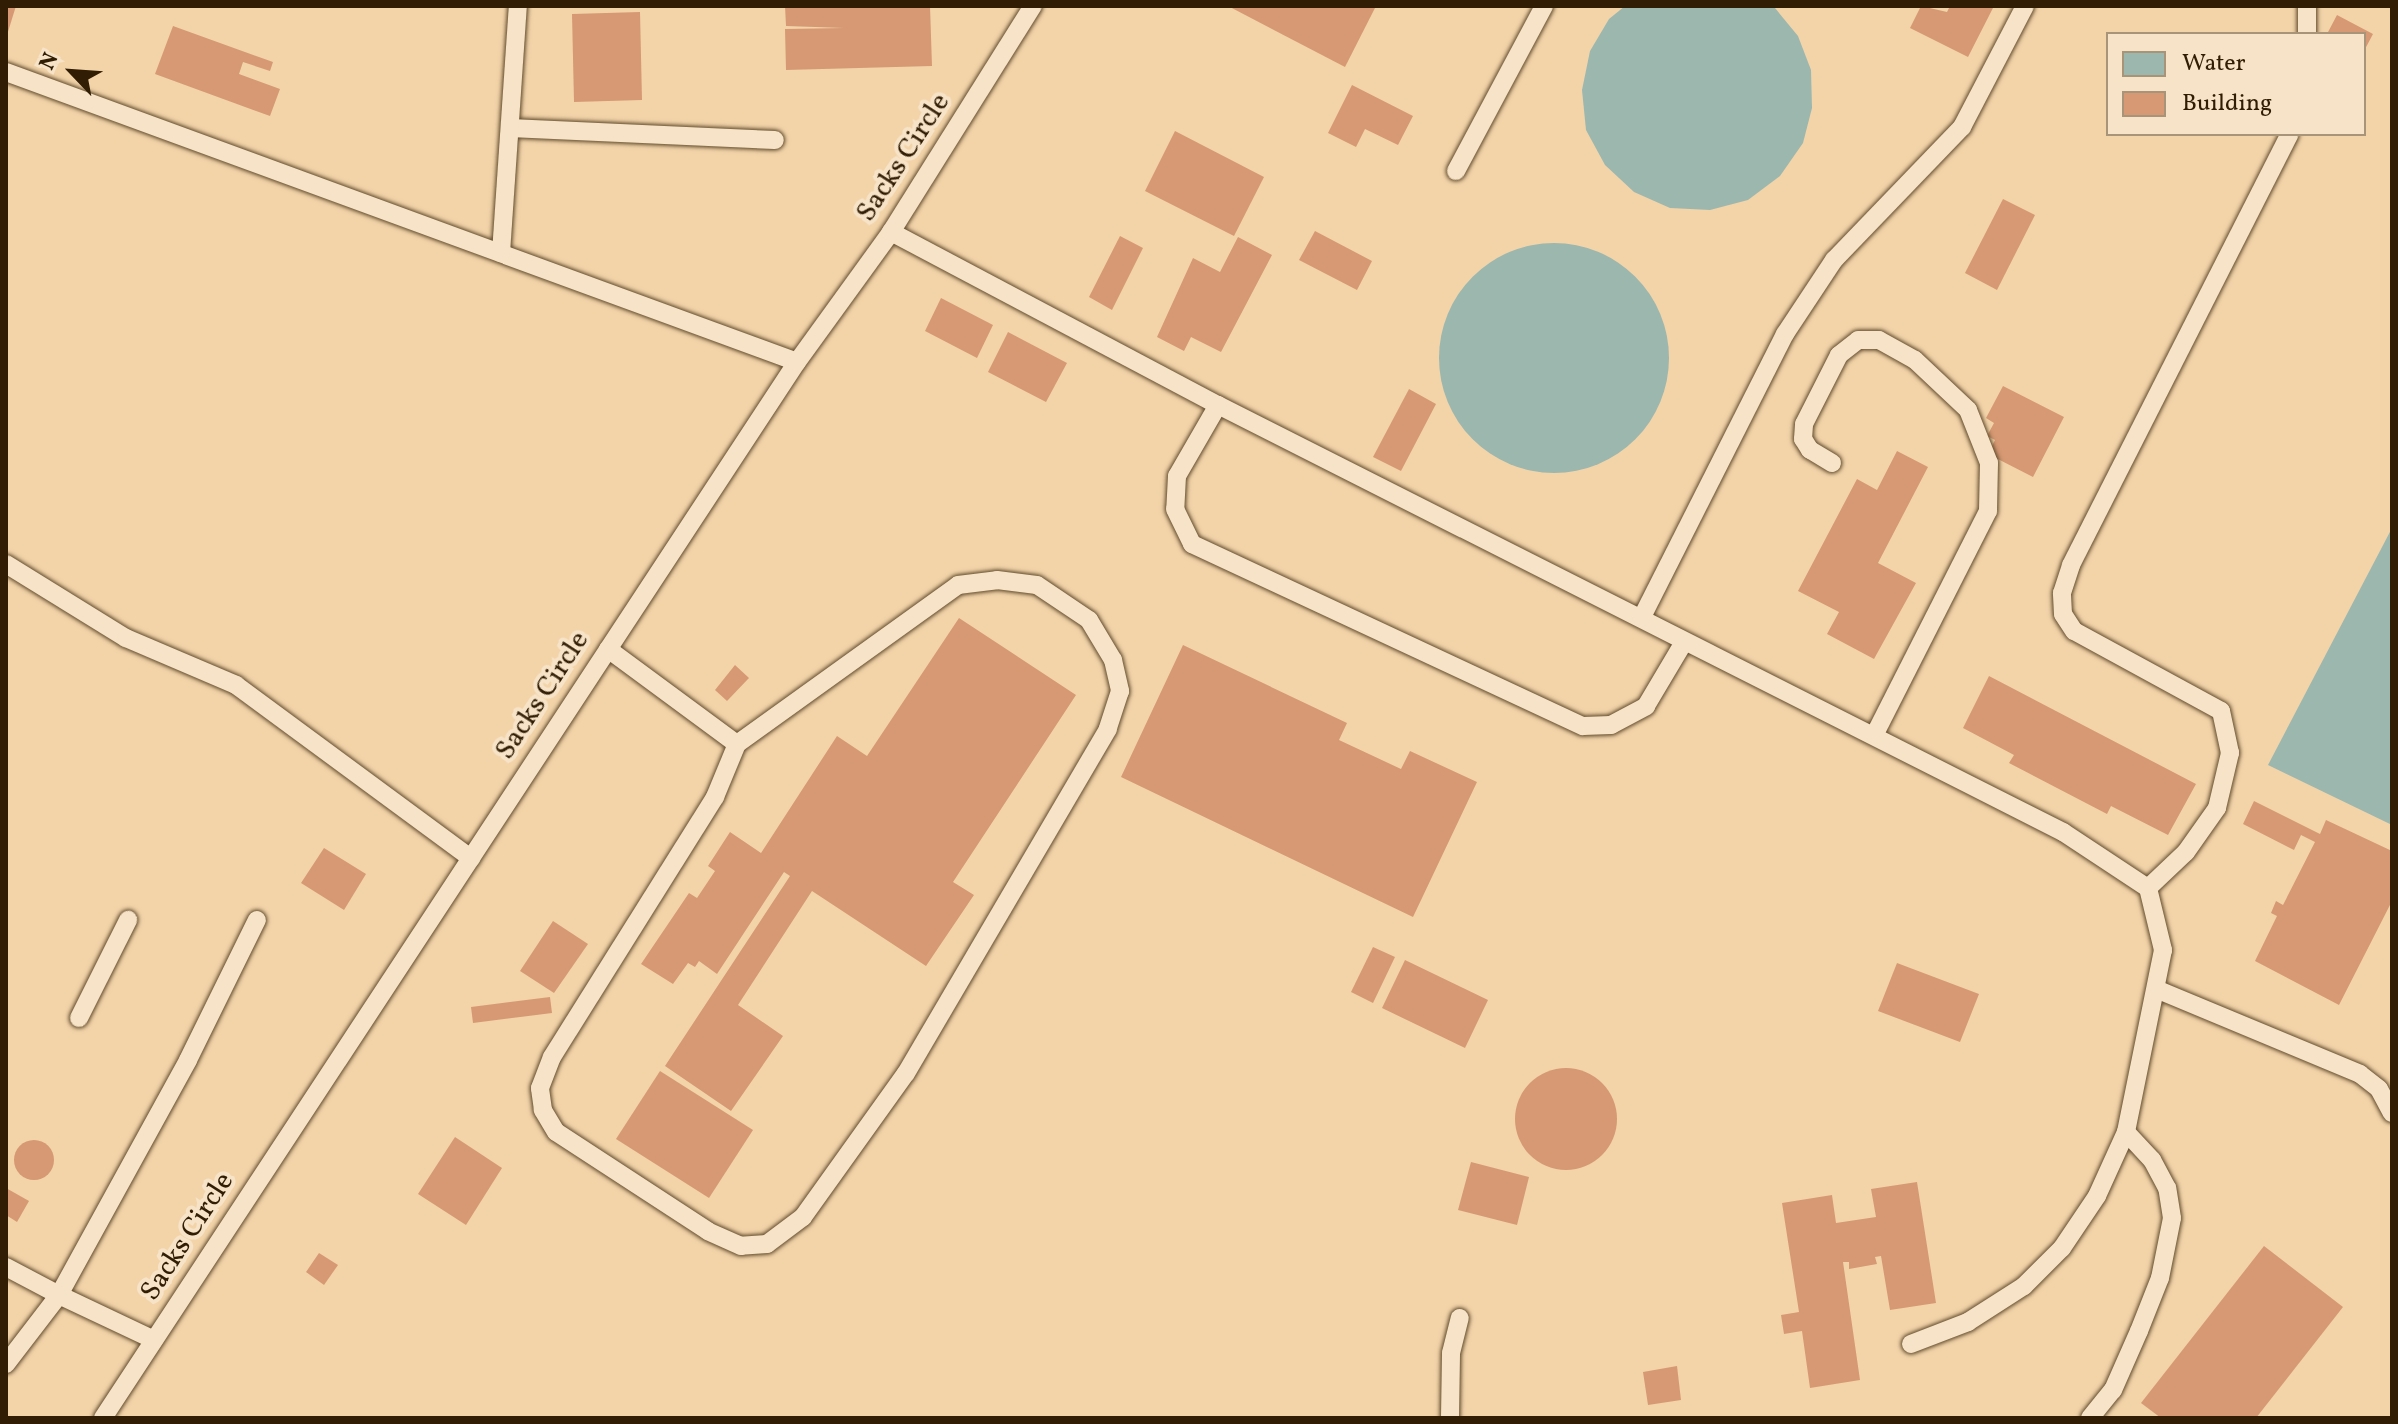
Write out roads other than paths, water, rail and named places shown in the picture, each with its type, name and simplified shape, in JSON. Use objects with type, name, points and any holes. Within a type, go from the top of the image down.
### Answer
[{"type":"lane","points":[[501,253],[518,6]]},
{"type":"lane","name":"Sacks Circle","points":[[103,1418],[797,362],[891,232],[1033,6]]},
{"type":"lane","points":[[1456,171],[1544,6]]},
{"type":"lane","points":[[1642,617],[1785,334],[1834,260],[1962,127],[2025,6]]},
{"type":"lane","points":[[2307,6],[2307,32]]},
{"type":"lane","points":[[6,72],[797,362]]},
{"type":"lane","points":[[510,128],[775,140]]},
{"type":"lane","points":[[2148,888],[2186,852],[2217,808],[2230,753],[2221,711],[2074,631],[2063,614],[2062,593],[2071,565],[2289,136]]},
{"type":"lane","points":[[891,232],[1218,405],[1642,617],[1684,642],[1875,734],[2063,832],[2148,888],[2163,950],[2126,1132],[2097,1196],[2062,1248],[2024,1286],[1968,1322],[1911,1344]]},
{"type":"lane","points":[[1832,463],[1810,450],[1803,439],[1804,424],[1839,355],[1858,340],[1879,340],[1915,360],[1968,410],[1989,463],[1988,511],[1875,734]]},
{"type":"lane","points":[[1218,405],[1177,476],[1175,509],[1192,544],[1583,726],[1611,725],[1646,706],[1684,642]]},
{"type":"lane","points":[[6,564],[126,638],[236,685],[471,858]]},
{"type":"lane","points":[[997,580],[1037,585],[1089,620],[1113,660],[1120,691],[1108,729],[906,1073],[803,1217],[767,1244],[741,1246],[708,1231],[556,1132],[543,1110],[540,1088],[552,1057],[715,797],[737,744],[958,585],[997,580]]},
{"type":"lane","points":[[608,649],[737,744]]},
{"type":"lane","points":[[79,1018],[128,920]]},
{"type":"lane","points":[[6,1364],[59,1295],[188,1060],[257,920]]},
{"type":"lane","points":[[2156,989],[2360,1074],[2379,1089],[2392,1113]]},
{"type":"lane","points":[[2090,1418],[2113,1390],[2139,1331],[2160,1278],[2172,1218],[2167,1188],[2152,1160],[2126,1132]]},
{"type":"lane","points":[[6,1267],[154,1340]]},
{"type":"lane","points":[[1450,1418],[1451,1353],[1460,1318]]},
{"type":"water","points":[[1625,6],[1775,8],[1798,36],[1811,70],[1812,108],[1803,143],[1780,176],[1748,200],[1710,210],[1670,208],[1634,192],[1605,165],[1586,130],[1582,90],[1590,51],[1609,19]]},
{"type":"water","points":[[1554,243],[1576,245],[1598,252],[1618,262],[1635,277],[1650,294],[1660,314],[1667,336],[1667,380],[1660,402],[1650,422],[1635,439],[1618,454],[1598,464],[1576,471],[1554,473],[1532,471],[1510,464],[1490,454],[1473,439],[1458,422],[1448,402],[1441,380],[1439,358],[1441,336],[1448,314],[1458,294],[1473,277],[1490,262],[1510,252],[1532,245]]},
{"type":"water","points":[[2392,528],[2392,825],[2268,765]]}]
